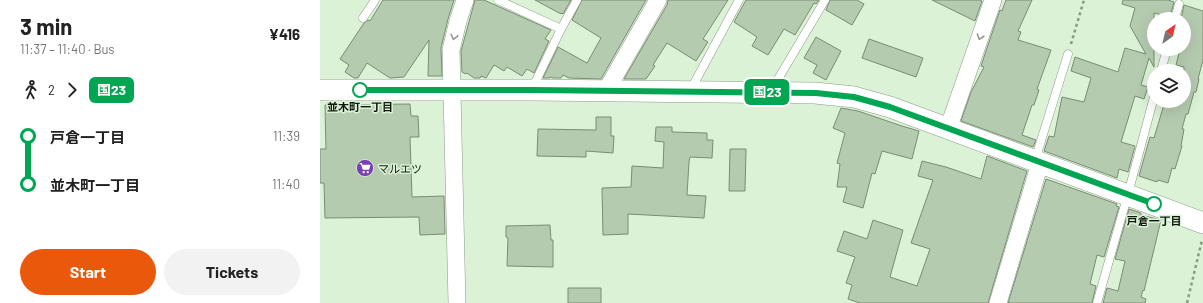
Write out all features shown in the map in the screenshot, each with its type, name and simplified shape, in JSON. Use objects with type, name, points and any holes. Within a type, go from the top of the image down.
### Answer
[{"type":"street","points":[[457,303],[451,50],[465,0]]},
{"type":"street","points":[[606,91],[658,0]]},
{"type":"street","points":[[948,129],[993,0]]},
{"type":"street","points":[[320,90],[771,92],[816,93],[854,97],[890,107],[1203,223]]},
{"type":"street","points":[[998,303],[1037,162]]},
{"type":"lane","points":[[363,18],[375,0]]},
{"type":"lane","points":[[498,0],[561,29]]},
{"type":"lane","points":[[532,90],[561,29],[577,0]]},
{"type":"lane","points":[[690,92],[739,0]]},
{"type":"lane","points":[[771,92],[825,0]]},
{"type":"lane","points":[[1176,12],[1178,4]]},
{"type":"lane","points":[[1037,162],[1068,54]]},
{"type":"lane","points":[[1097,303],[1151,108]]},
{"type":"path","points":[[1068,54],[1084,0]]},
{"type":"path","points":[[1187,303],[1203,234]]},
{"type":"building","points":[[383,0],[454,0],[441,48],[442,76],[428,76],[429,40],[404,77],[390,78],[367,63],[358,78],[354,78],[345,72],[349,65],[340,59],[364,23],[368,20],[370,21]]},
{"type":"building","points":[[475,0],[484,0],[551,30],[545,39],[549,41],[534,73],[527,69],[522,76],[507,67],[504,71],[494,65],[486,78],[481,76],[480,78],[474,78],[467,73],[462,72],[461,51]]},
{"type":"building","points":[[535,0],[571,0],[563,14],[561,14]]},
{"type":"building","points":[[582,0],[646,0],[601,79],[569,78],[563,75],[561,78],[543,78],[558,47],[587,63],[601,38],[572,20]]},
{"type":"building","points":[[668,0],[728,0],[703,39],[708,42],[696,61],[667,43],[653,65],[655,66],[646,79],[624,79],[667,5]]},
{"type":"building","points":[[746,0],[819,0],[816,4],[814,3],[795,35],[784,29],[768,55],[752,46],[757,37],[734,22]]},
{"type":"building","points":[[830,0],[857,0],[864,4],[852,25],[826,10]]},
{"type":"building","points":[[932,0],[980,0],[982,1],[975,21]]},
{"type":"building","points":[[1006,0],[1032,0],[1018,31],[1021,32],[1018,40],[1051,50],[1037,89],[1039,90],[1034,105],[1032,105],[1022,135],[1036,140],[1033,147],[961,121],[971,92],[984,67],[981,66],[1000,10],[1002,11]]},
{"type":"building","points":[[1123,0],[1168,0],[1174,2],[1171,12],[1147,12],[1147,56],[1154,56],[1154,64],[1152,64],[1149,58],[1141,85],[1147,87],[1144,99],[1135,96],[1121,142],[1135,146],[1128,172],[1119,169],[1117,178],[1044,151],[1049,136],[1054,137],[1062,97],[1084,102],[1091,78],[1071,71],[1075,57],[1118,72],[1125,48],[1146,54],[1130,26],[1135,8],[1122,4]]},
{"type":"building","points":[[1184,5],[1203,11],[1203,60],[1196,92],[1194,92],[1191,103],[1191,64],[1176,64],[1178,56],[1191,56],[1191,12],[1182,12]]},
{"type":"building","points":[[816,37],[841,51],[826,80],[813,73],[817,65],[804,58]]},
{"type":"building","points":[[869,39],[923,58],[916,77],[862,58]]},
{"type":"building","points":[[410,104],[411,116],[418,116],[419,137],[410,137],[412,197],[444,196],[445,234],[420,235],[419,217],[325,218],[324,183],[320,183],[320,149],[326,149],[325,105]]},
{"type":"building","points":[[841,108],[858,111],[919,131],[912,159],[882,151],[875,174],[872,173],[863,208],[843,202],[847,187],[837,187],[840,164],[837,163],[845,133],[833,128]]},
{"type":"building","points":[[1163,108],[1190,108],[1188,114],[1186,114],[1182,129],[1184,129],[1182,146],[1175,169],[1172,168],[1168,183],[1158,180],[1157,182],[1139,176],[1150,137],[1154,138]]},
{"type":"building","points":[[596,117],[611,117],[611,136],[614,136],[613,153],[586,151],[586,157],[537,156],[538,129],[596,130]]},
{"type":"building","points":[[656,127],[672,127],[672,132],[707,133],[707,140],[713,140],[712,158],[690,157],[689,162],[687,195],[706,196],[704,218],[628,214],[628,234],[603,235],[602,188],[631,187],[632,166],[663,168],[664,142],[655,141]]},
{"type":"building","points":[[730,149],[746,149],[745,191],[729,191]]},
{"type":"building","points":[[987,156],[1027,171],[988,303],[860,303],[848,299],[852,285],[846,283],[855,257],[837,251],[844,231],[867,239],[873,220],[903,230],[890,277],[917,286],[930,249],[911,243],[933,180],[918,176],[922,161],[946,167],[981,179]]},
{"type":"building","points":[[1046,179],[1117,204],[1116,206],[1119,207],[1104,257],[1097,255],[1090,284],[1096,286],[1092,303],[1008,303]]},
{"type":"building","points":[[1129,209],[1141,213],[1141,215],[1161,220],[1144,291],[1143,290],[1141,297],[1146,299],[1145,303],[1103,303],[1107,288],[1118,291],[1125,261],[1115,259]]},
{"type":"building","points":[[550,225],[551,240],[553,240],[553,267],[507,266],[508,238],[506,237],[506,226]]},
{"type":"building","points":[[568,288],[601,288],[601,303],[568,303]]},
{"type":"bus line","name":"国23","points":[[360,90],[771,92],[816,93],[854,97],[890,107],[1154,204]]},
{"type":"place","name":"並木町一丁目","points":[[360,90]]},
{"type":"place","name":"マルエツ","points":[[365,168]]},
{"type":"place","name":"戸倉一丁目","points":[[1154,204]]}]
